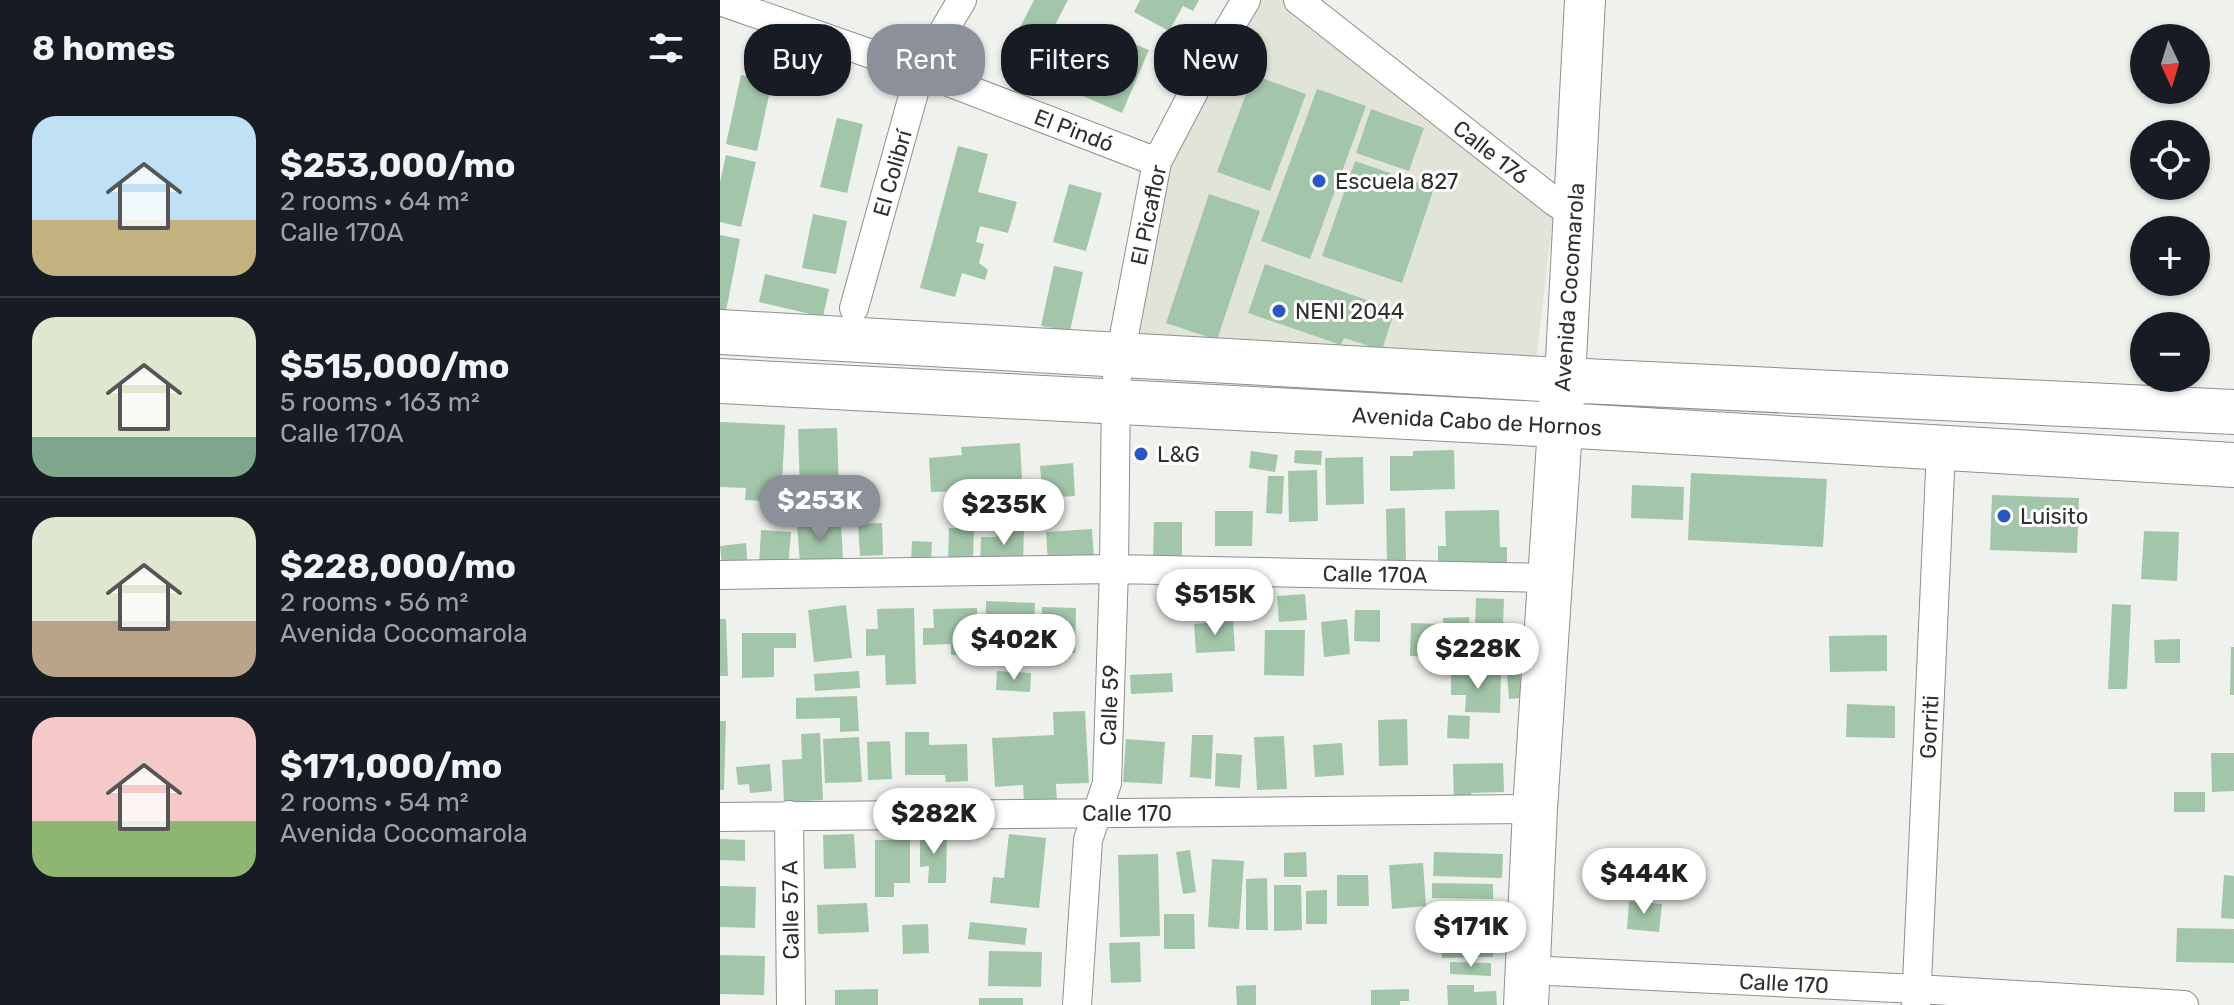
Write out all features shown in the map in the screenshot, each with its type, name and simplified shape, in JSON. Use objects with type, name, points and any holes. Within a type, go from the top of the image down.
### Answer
[{"type":"main road","name":"Avenida Cocomarola","points":[[1527,988],[1535,809],[1565,379],[1585,0]]},
{"type":"main road","name":"Avenida Cabo de Hornos","points":[[720,332],[2234,412]]},
{"type":"main road","name":"Avenida Cabo de Hornos","points":[[720,381],[1560,425],[2234,465]]},
{"type":"street","name":"El Colibrí","points":[[948,24],[962,0]]},
{"type":"street","name":"El Picaflor","points":[[1117,401],[1121,354],[1157,162],[1246,0]]},
{"type":"street","name":"Calle 176","points":[[1298,0],[1574,214]]},
{"type":"street","name":"El Pindó","points":[[720,1],[867,52]]},
{"type":"street","name":"El Colibrí","points":[[854,308],[913,96]]},
{"type":"street","name":"El Pindó","points":[[985,96],[1157,162]]},
{"type":"street","name":"Calle 59","points":[[1077,1005],[1088,840],[1107,783],[1117,401]]},
{"type":"street","name":"Gorriti","points":[[1917,997],[1941,449]]},
{"type":"street","name":"Calle 170A","points":[[720,575],[1114,569],[1550,578]]},
{"type":"street","name":"Calle 170","points":[[720,817],[1535,809]]},
{"type":"street","name":"Calle 57 A","points":[[789,815],[791,1005]]},
{"type":"street","name":"Calle 170","points":[[1527,988],[2184,1005]]},
{"type":"shaded area","points":[[1248,0],[1298,0],[1555,202],[1536,361],[1127,334],[1168,162],[1201,96],[1267,96],[1267,24],[1236,24]]},
{"type":"building","points":[[1034,0],[1068,0],[1056,24],[1022,24]]},
{"type":"building","points":[[1140,0],[1199,0],[1193,11],[1183,6],[1173,24],[1156,24],[1134,12]]},
{"type":"building","points":[[1138,46],[1149,50],[1138,76]]},
{"type":"building","points":[[741,75],[744,76],[744,96],[769,96],[757,151],[726,144]]},
{"type":"building","points":[[1267,80],[1306,94],[1270,191],[1217,172],[1245,96],[1267,96]]},
{"type":"building","points":[[1317,89],[1366,106],[1310,259],[1261,241]]},
{"type":"building","points":[[1083,96],[1129,96],[1122,113]]},
{"type":"building","points":[[1371,109],[1424,128],[1409,171],[1356,153]]},
{"type":"building","points":[[837,118],[863,124],[847,193],[820,187]]},
{"type":"building","points":[[958,146],[988,154],[978,192],[1017,202],[1008,233],[980,226],[976,242],[984,244],[979,263],[988,270],[985,280],[962,273],[955,297],[920,288]]},
{"type":"building","points":[[726,155],[756,162],[741,227],[720,222],[720,182]]},
{"type":"building","points":[[1355,161],[1434,188],[1402,283],[1322,256]]},
{"type":"building","points":[[1069,184],[1102,193],[1086,251],[1053,242]]},
{"type":"building","points":[[1209,194],[1260,211],[1217,340],[1166,323]]},
{"type":"building","points":[[813,214],[847,221],[836,274],[802,268]]},
{"type":"building","points":[[720,235],[740,239],[726,311],[720,310]]},
{"type":"building","points":[[1265,264],[1395,310],[1382,350],[1344,338],[1341,345],[1248,313]]},
{"type":"building","points":[[1054,266],[1083,272],[1070,331],[1041,326]]},
{"type":"building","points":[[765,274],[829,289],[823,317],[759,302]]},
{"type":"building","points":[[720,422],[785,425],[781,502],[745,500],[746,488],[720,487]]},
{"type":"building","points":[[837,428],[839,492],[800,492],[798,429]]},
{"type":"building","points":[[1020,443],[1023,498],[964,502],[964,491],[931,492],[929,458],[962,455],[961,447]]},
{"type":"building","points":[[1295,450],[1322,451],[1321,465],[1294,463]]},
{"type":"building","points":[[1454,450],[1455,489],[1390,491],[1390,456],[1413,456],[1413,451]]},
{"type":"building","points":[[1251,451],[1278,455],[1275,472],[1249,468]]},
{"type":"building","points":[[1363,457],[1364,504],[1326,505],[1325,458]]},
{"type":"building","points":[[1073,463],[1075,496],[1043,498],[1040,466]]},
{"type":"building","points":[[1317,470],[1318,521],[1289,522],[1288,471]]},
{"type":"building","points":[[1691,473],[1827,479],[1823,547],[1688,540]]},
{"type":"building","points":[[1268,476],[1284,476],[1282,514],[1266,513]]},
{"type":"building","points":[[1632,485],[1684,487],[1683,520],[1631,518]]},
{"type":"building","points":[[1992,495],[2079,498],[2077,553],[1990,550]]},
{"type":"building","points":[[1405,508],[1406,565],[1387,565],[1386,509]]},
{"type":"building","points":[[1499,510],[1500,547],[1507,547],[1507,565],[1438,567],[1438,546],[1446,546],[1445,511]]},
{"type":"building","points":[[1215,511],[1253,511],[1252,546],[1215,546]]},
{"type":"building","points":[[1154,522],[1182,522],[1182,557],[1153,557]]},
{"type":"building","points":[[841,523],[843,560],[800,563],[797,526]]},
{"type":"building","points":[[882,523],[883,555],[860,556],[858,524]]},
{"type":"building","points":[[997,524],[1024,524],[1023,567],[980,566],[981,537],[996,537]]},
{"type":"building","points":[[949,528],[974,528],[973,560],[948,560]]},
{"type":"building","points":[[1092,529],[1094,559],[1048,563],[1046,532]]},
{"type":"building","points":[[761,530],[791,532],[788,567],[759,565]]},
{"type":"building","points":[[2144,531],[2179,532],[2177,581],[2141,579]]},
{"type":"building","points":[[912,541],[932,542],[931,563],[911,562]]},
{"type":"building","points":[[746,543],[748,572],[723,574],[720,546]]},
{"type":"building","points":[[1305,594],[1307,620],[1279,622],[1277,596]]},
{"type":"building","points":[[1476,598],[1504,599],[1503,626],[1475,625]]},
{"type":"building","points":[[986,601],[1035,603],[1033,662],[985,661]]},
{"type":"building","points":[[2112,604],[2131,605],[2127,689],[2108,689]]},
{"type":"building","points":[[846,605],[852,658],[814,662],[808,610]]},
{"type":"building","points":[[1042,607],[1076,608],[1075,653],[1041,652]]},
{"type":"building","points":[[914,608],[916,684],[886,685],[885,655],[866,656],[866,629],[878,629],[877,609]]},
{"type":"building","points":[[977,608],[978,655],[951,655],[951,644],[923,645],[923,628],[934,628],[933,609]]},
{"type":"building","points":[[1355,610],[1380,610],[1380,642],[1354,641]]},
{"type":"building","points":[[1469,617],[1470,642],[1444,644],[1443,618]]},
{"type":"building","points":[[720,619],[726,619],[728,676],[720,676]]},
{"type":"building","points":[[1347,619],[1350,654],[1324,657],[1321,622]]},
{"type":"building","points":[[1233,621],[1235,651],[1196,653],[1194,624]]},
{"type":"building","points":[[1411,623],[1440,624],[1439,657],[1410,656]]},
{"type":"building","points":[[1265,630],[1305,630],[1304,676],[1264,675]]},
{"type":"building","points":[[742,633],[796,633],[796,648],[774,648],[774,677],[742,678]]},
{"type":"building","points":[[1887,635],[1887,671],[1830,672],[1829,636]]},
{"type":"building","points":[[2180,639],[2180,663],[2155,663],[2154,640]]},
{"type":"building","points":[[2231,647],[2234,647],[2234,695],[2230,695]]},
{"type":"building","points":[[859,671],[860,688],[815,691],[814,674]]},
{"type":"building","points":[[997,671],[1031,673],[1030,692],[996,690]]},
{"type":"building","points":[[1451,672],[1501,674],[1500,713],[1465,712],[1466,695],[1451,695]]},
{"type":"building","points":[[1172,673],[1173,692],[1131,694],[1130,675]]},
{"type":"building","points":[[1520,674],[1522,698],[1509,699],[1507,675]]},
{"type":"building","points":[[857,696],[859,731],[840,732],[840,718],[796,719],[796,698]]},
{"type":"building","points":[[1847,704],[1895,706],[1895,738],[1846,737]]},
{"type":"building","points":[[1085,711],[1089,783],[1056,784],[1057,801],[1024,803],[1023,785],[995,787],[992,738],[1054,735],[1053,712]]},
{"type":"building","points":[[1448,715],[1470,716],[1469,739],[1447,738]]},
{"type":"building","points":[[1407,719],[1408,765],[1379,766],[1378,720]]},
{"type":"building","points":[[720,721],[726,721],[724,790],[720,790]]},
{"type":"building","points":[[905,732],[929,732],[929,745],[967,744],[968,781],[946,782],[945,775],[905,775]]},
{"type":"building","points":[[820,733],[823,800],[784,802],[782,760],[802,759],[801,734]]},
{"type":"building","points":[[1192,735],[1213,735],[1211,779],[1190,777]]},
{"type":"building","points":[[1284,736],[1287,789],[1257,790],[1254,737]]},
{"type":"building","points":[[859,737],[862,782],[825,783],[823,739]]},
{"type":"building","points":[[1126,739],[1165,742],[1162,784],[1123,782]]},
{"type":"building","points":[[890,741],[892,779],[868,780],[867,742]]},
{"type":"building","points":[[1342,743],[1344,775],[1315,777],[1313,745]]},
{"type":"building","points":[[1216,753],[1242,755],[1240,788],[1215,786]]},
{"type":"building","points":[[2211,753],[2234,753],[2234,791],[2212,792]]},
{"type":"building","points":[[1503,763],[1504,792],[1471,793],[1472,804],[1454,804],[1453,764]]},
{"type":"building","points":[[770,764],[772,791],[750,793],[749,784],[738,785],[736,767]]},
{"type":"building","points":[[2174,792],[2205,792],[2205,812],[2174,812]]},
{"type":"building","points":[[920,833],[947,833],[946,883],[928,883],[929,866],[920,867]]},
{"type":"building","points":[[854,834],[856,868],[824,869],[823,835]]},
{"type":"building","points":[[1009,834],[1046,838],[1039,908],[990,903],[993,877],[1004,878]]},
{"type":"building","points":[[720,839],[745,840],[745,861],[720,860]]},
{"type":"building","points":[[875,840],[910,840],[910,883],[894,883],[894,897],[875,897]]},
{"type":"building","points":[[1190,850],[1196,892],[1183,894],[1176,852]]},
{"type":"building","points":[[1306,852],[1307,877],[1284,877],[1284,853]]},
{"type":"building","points":[[1434,852],[1503,854],[1502,878],[1433,876]]},
{"type":"building","points":[[1651,853],[1691,853],[1691,880],[1651,880]]},
{"type":"building","points":[[1158,854],[1160,936],[1120,937],[1118,855]]},
{"type":"building","points":[[1212,859],[1244,861],[1239,929],[1208,927]]},
{"type":"building","points":[[1423,863],[1426,906],[1392,909],[1389,865]]},
{"type":"building","points":[[1337,875],[1368,875],[1369,906],[1337,906]]},
{"type":"building","points":[[2224,875],[2234,876],[2234,919],[2221,918]]},
{"type":"building","points":[[1267,878],[1268,930],[1246,930],[1246,879]]},
{"type":"building","points":[[1432,883],[1493,884],[1493,899],[1432,898]]},
{"type":"building","points":[[1274,885],[1301,885],[1302,930],[1274,931]]},
{"type":"building","points":[[720,886],[756,887],[755,928],[720,927]]},
{"type":"building","points":[[1327,890],[1327,924],[1306,924],[1306,891]]},
{"type":"building","points":[[1629,901],[1662,904],[1659,932],[1627,929]]},
{"type":"building","points":[[867,903],[869,932],[818,934],[817,905]]},
{"type":"building","points":[[1432,906],[1492,908],[1492,936],[1431,934]]},
{"type":"building","points":[[1164,914],[1194,914],[1195,949],[1164,949]]},
{"type":"building","points":[[970,922],[1027,928],[1025,945],[968,939]]},
{"type":"building","points":[[928,924],[929,953],[903,954],[902,925]]},
{"type":"building","points":[[2177,928],[2234,929],[2234,963],[2176,962]]},
{"type":"building","points":[[1140,942],[1141,982],[1111,983],[1109,943]]},
{"type":"building","points":[[1493,943],[1493,957],[1442,958],[1441,944]]},
{"type":"building","points":[[989,951],[1042,952],[1041,987],[988,986]]},
{"type":"building","points":[[720,955],[765,956],[764,995],[720,994]]},
{"type":"building","points":[[1450,962],[1491,963],[1491,976],[1450,974]]},
{"type":"building","points":[[1256,985],[1256,1005],[1237,1005],[1236,986]]},
{"type":"building","points":[[1447,985],[1474,985],[1474,992],[1496,991],[1497,1005],[1448,1005]]},
{"type":"building","points":[[878,989],[878,1005],[835,1005],[835,990]]},
{"type":"building","points":[[1409,989],[1409,1001],[1400,1001],[1400,1005],[1371,1005],[1371,990]]},
{"type":"building","points":[[979,998],[1023,998],[1023,1005],[979,1005]]},
{"type":"place","name":"Escuela 827","points":[[1319,181]]},
{"type":"place","name":"NENI 2044","points":[[1279,311]]},
{"type":"place","name":"L&G","points":[[1141,454]]},
{"type":"place","name":"Luisito","points":[[2004,516]]}]
